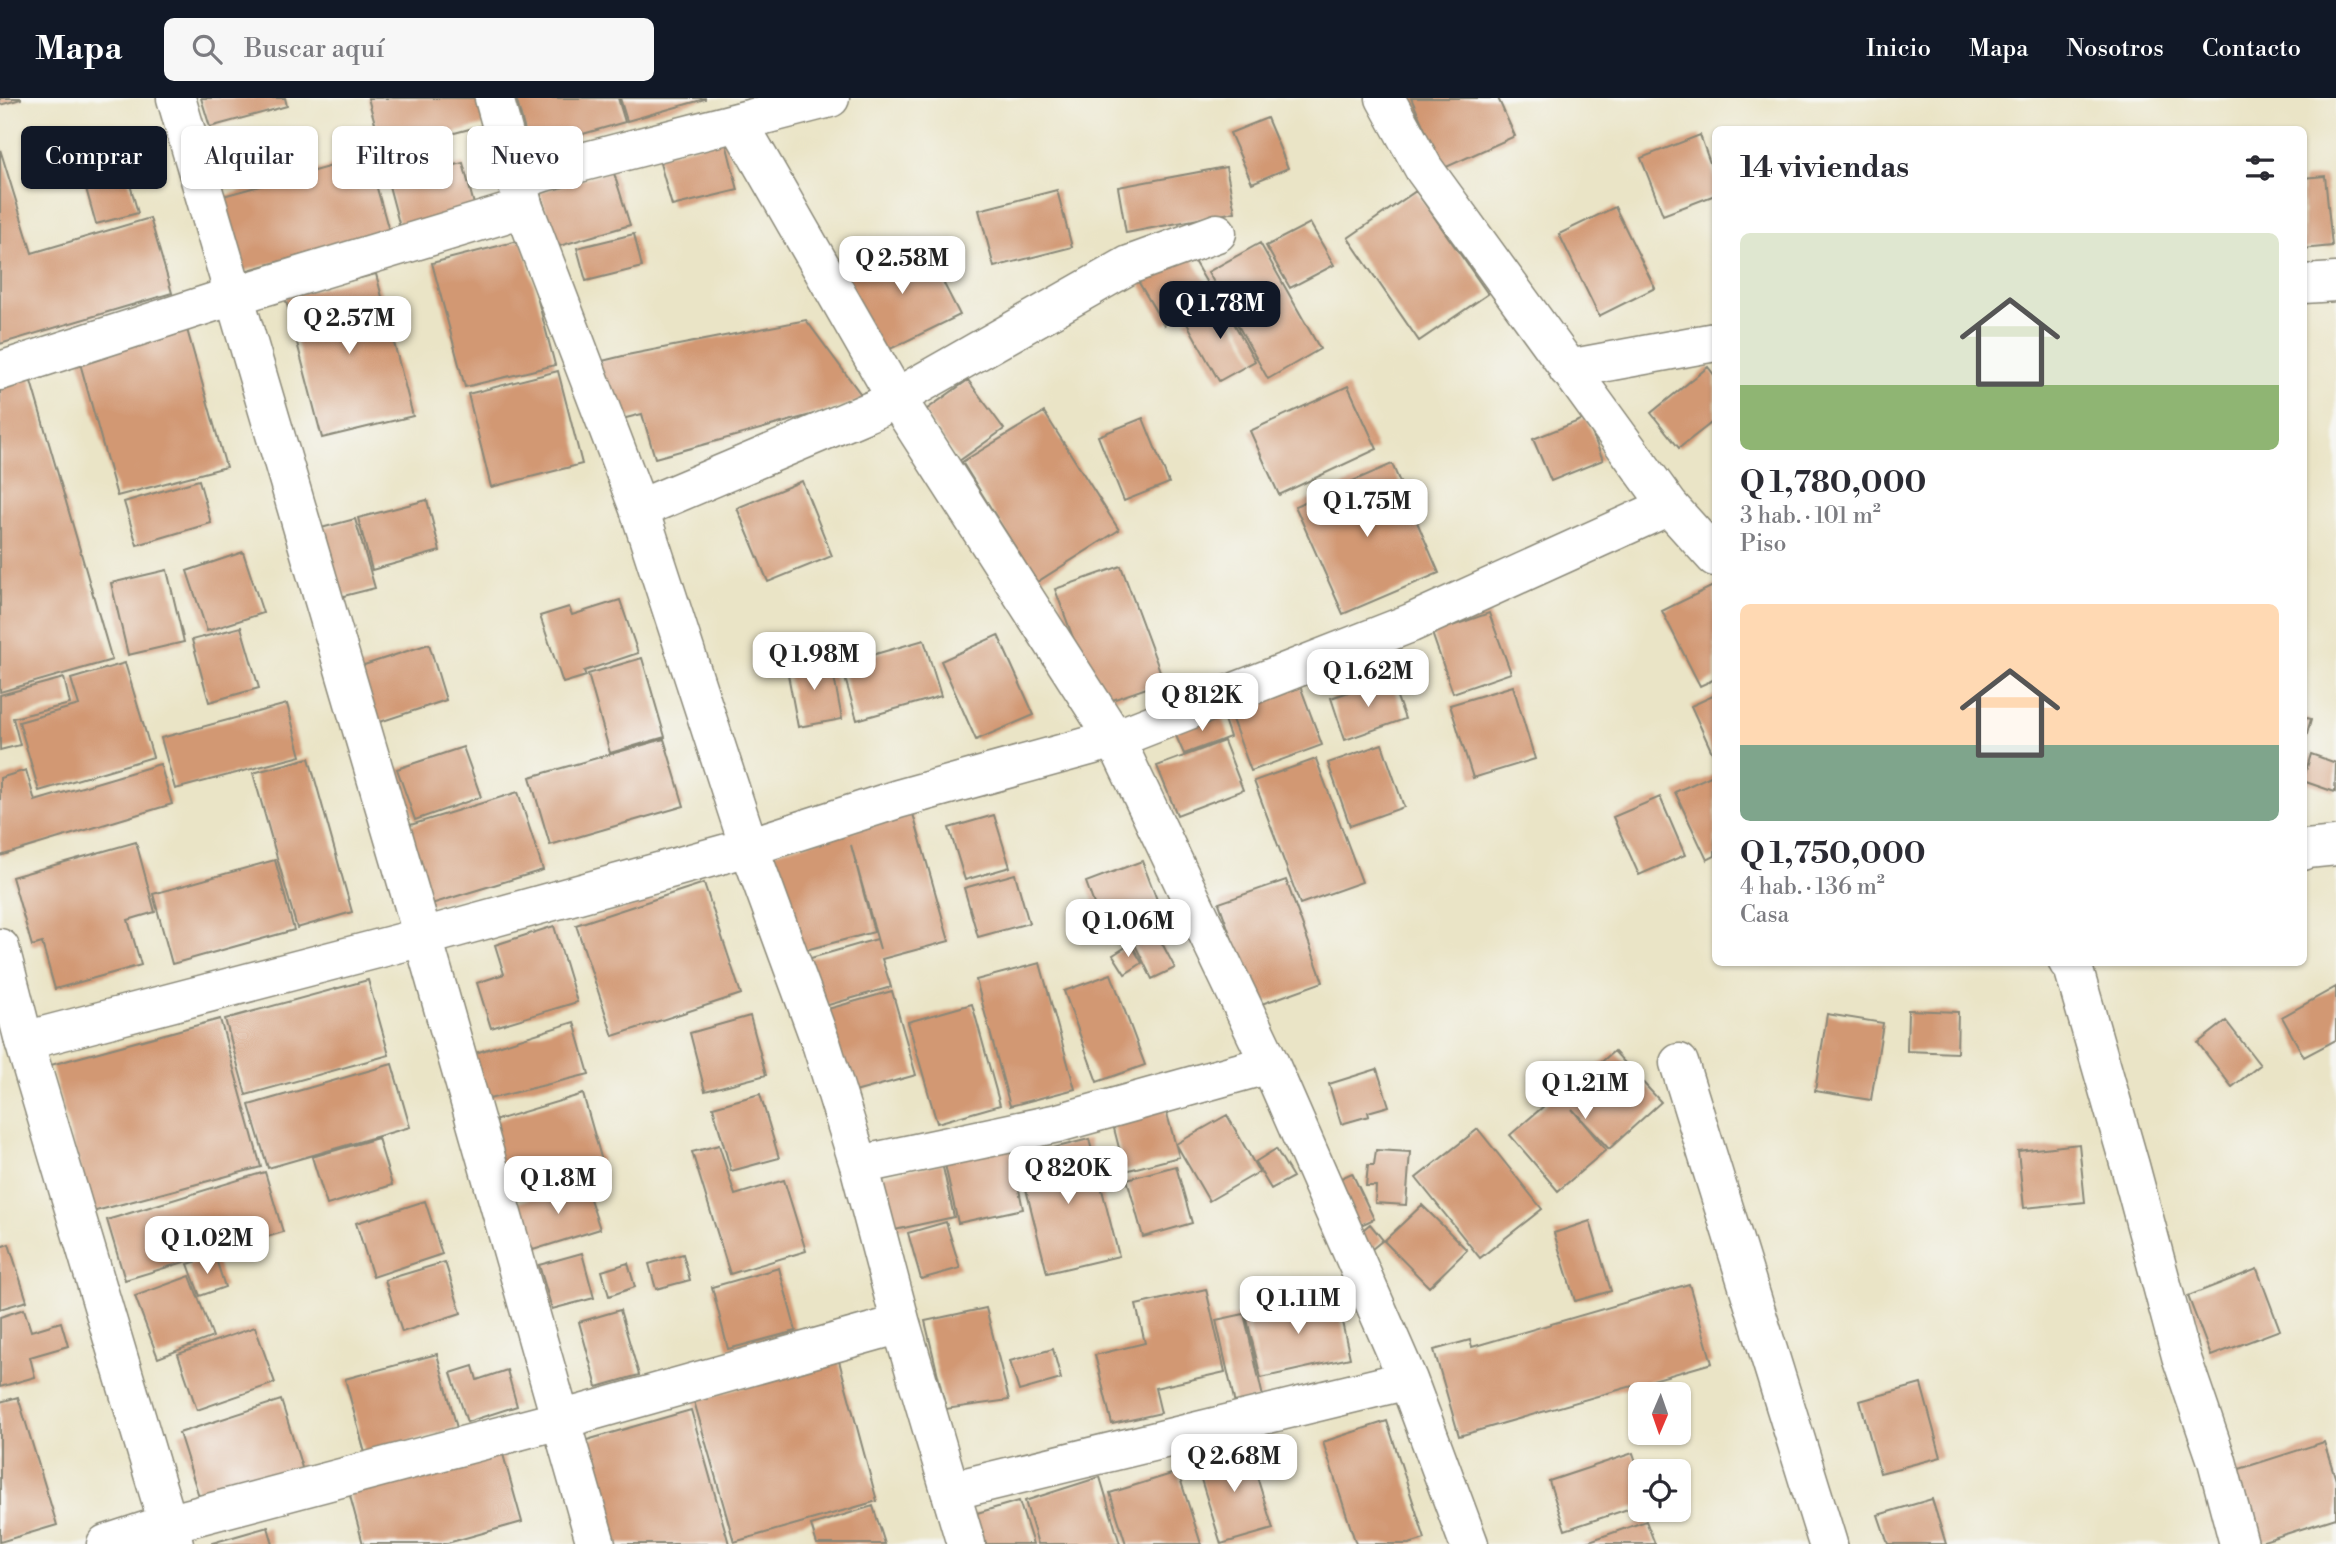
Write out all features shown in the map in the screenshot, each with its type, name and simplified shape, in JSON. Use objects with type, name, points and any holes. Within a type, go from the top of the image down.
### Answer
[{"type":"street","points":[[176,98],[423,937],[596,1544]]},
{"type":"street","points":[[495,98],[521,195],[639,509],[749,847],[822,1046],[859,1165],[901,1324],[966,1544]]},
{"type":"street","points":[[0,371],[233,296],[738,122],[830,98]]},
{"type":"street","points":[[1385,98],[1424,169],[1669,506],[1712,554]]},
{"type":"street","points":[[738,122],[895,397],[1115,739],[1270,1064],[1408,1380],[1469,1544]]},
{"type":"street","points":[[639,509],[878,408],[1129,265],[1217,233]]},
{"type":"street","points":[[2307,284],[2336,282]]},
{"type":"street","points":[[1568,369],[1712,343]]},
{"type":"street","points":[[24,1041],[423,937],[749,847],[898,799],[1115,739],[1411,622],[1669,506]]},
{"type":"street","points":[[2307,849],[2336,846]]},
{"type":"street","points":[[2077,966],[2181,1356],[2217,1461],[2239,1544]]},
{"type":"street","points":[[3,970],[170,1534]]},
{"type":"street","points":[[1679,1063],[1828,1544]]},
{"type":"street","points":[[859,1165],[1058,1123],[1270,1064]]},
{"type":"street","points":[[106,1544],[170,1534],[901,1324]]},
{"type":"street","points":[[950,1491],[1408,1380]]},
{"type":"building","points":[[0,98],[21,98],[21,99],[0,105]]},
{"type":"building","points":[[201,98],[285,98],[287,106],[210,126]]},
{"type":"building","points":[[368,98],[486,98],[492,123],[467,126],[467,130],[453,133],[453,126],[376,126]]},
{"type":"building","points":[[516,98],[618,98],[625,122],[583,134],[583,126],[524,126]]},
{"type":"building","points":[[620,98],[705,98],[705,99],[627,121]]},
{"type":"building","points":[[1411,98],[1498,98],[1515,136],[1442,169]]},
{"type":"building","points":[[1267,118],[1288,168],[1252,183],[1230,133]]},
{"type":"building","points":[[1700,135],[1712,169],[1712,196],[1663,215],[1641,158]]},
{"type":"building","points":[[725,139],[738,190],[672,206],[658,156]]},
{"type":"building","points":[[0,149],[32,253],[150,218],[172,293],[0,344]]},
{"type":"building","points":[[463,163],[467,189],[470,189],[476,212],[401,231],[390,189],[453,189],[453,166]]},
{"type":"building","points":[[332,166],[332,189],[377,189],[389,231],[230,275],[209,200],[249,189],[318,189],[318,170]]},
{"type":"building","points":[[1226,167],[1235,212],[1126,233],[1118,187]]},
{"type":"building","points":[[613,170],[630,225],[556,247],[540,192],[550,189],[583,189],[583,179]]},
{"type":"building","points":[[2325,176],[2332,246],[2307,249],[2307,178]]},
{"type":"building","points":[[86,189],[131,189],[138,213],[96,224]]},
{"type":"building","points":[[1057,190],[1072,247],[994,267],[979,210]]},
{"type":"building","points":[[1416,191],[1488,294],[1419,341],[1348,238]]},
{"type":"building","points":[[1615,207],[1655,288],[1599,316],[1559,234]]},
{"type":"building","points":[[1310,223],[1334,265],[1290,288],[1266,246]]},
{"type":"building","points":[[634,234],[642,267],[586,281],[577,248]]},
{"type":"building","points":[[921,239],[960,315],[882,353],[844,277]]},
{"type":"building","points":[[522,240],[555,365],[465,387],[432,263]]},
{"type":"building","points":[[1260,243],[1320,349],[1268,379],[1208,272]]},
{"type":"building","points":[[1188,251],[1214,295],[1164,325],[1138,281]]},
{"type":"building","points":[[376,274],[413,416],[322,438],[285,297]]},
{"type":"building","points":[[1221,300],[1255,361],[1219,381],[1185,320]]},
{"type":"building","points":[[806,320],[865,400],[655,458],[642,414],[610,422],[594,363]]},
{"type":"building","points":[[186,326],[226,467],[117,496],[78,356]]},
{"type":"building","points":[[1708,367],[1712,372],[1712,422],[1679,448],[1651,413]]},
{"type":"building","points":[[28,371],[112,660],[0,692],[0,379]]},
{"type":"building","points":[[558,371],[582,464],[491,487],[468,394]]},
{"type":"building","points":[[968,380],[1004,429],[959,461],[923,412]]},
{"type":"building","points":[[1348,386],[1377,449],[1279,495],[1250,431]]},
{"type":"building","points":[[1044,412],[1119,530],[1037,582],[962,462]]},
{"type":"building","points":[[1143,418],[1169,483],[1124,501],[1098,436]]},
{"type":"building","points":[[1586,418],[1603,460],[1551,481],[1533,439]]},
{"type":"building","points":[[1392,464],[1439,573],[1343,614],[1295,506]]},
{"type":"building","points":[[199,480],[211,523],[137,545],[124,502]]},
{"type":"building","points":[[802,481],[832,556],[768,582],[737,508]]},
{"type":"building","points":[[427,500],[440,551],[372,570],[358,518]]},
{"type":"building","points":[[355,519],[375,588],[328,600],[310,531]]},
{"type":"building","points":[[243,552],[263,613],[207,631],[187,571]]},
{"type":"building","points":[[1121,566],[1164,682],[1098,705],[1055,589]]},
{"type":"building","points":[[167,570],[184,642],[128,655],[111,583]]},
{"type":"building","points":[[1712,586],[1712,680],[1700,686],[1662,611]]},
{"type":"building","points":[[620,600],[638,653],[584,671],[586,676],[563,683],[540,616],[569,607],[572,615]]},
{"type":"building","points":[[1489,613],[1511,673],[1453,693],[1432,633]]},
{"type":"building","points":[[241,627],[259,688],[209,702],[192,640]]},
{"type":"building","points":[[998,635],[1034,715],[976,740],[941,661]]},
{"type":"building","points":[[924,640],[941,696],[857,720],[841,664]]},
{"type":"building","points":[[429,644],[446,700],[377,723],[358,667]]},
{"type":"building","points":[[830,656],[842,719],[798,727],[786,664]]},
{"type":"building","points":[[642,658],[665,737],[610,753],[588,674]]},
{"type":"building","points":[[125,663],[153,757],[39,791],[19,722],[79,705],[71,679]]},
{"type":"building","points":[[1296,675],[1322,745],[1251,771],[1225,700]]},
{"type":"building","points":[[64,678],[70,704],[13,718],[20,745],[0,750],[0,695]]},
{"type":"building","points":[[1390,678],[1405,719],[1345,740],[1331,698]]},
{"type":"building","points":[[1513,686],[1535,759],[1473,778],[1450,705]]},
{"type":"building","points":[[1712,696],[1712,752],[1691,706]]},
{"type":"building","points":[[287,704],[301,756],[175,789],[161,738]]},
{"type":"building","points":[[1221,711],[1230,737],[1184,754],[1173,729]]},
{"type":"building","points":[[2307,718],[2311,719],[2307,734]]},
{"type":"building","points":[[664,739],[684,806],[550,845],[530,777]]},
{"type":"building","points":[[1224,741],[1243,790],[1177,815],[1157,766]]},
{"type":"building","points":[[1382,744],[1404,807],[1350,826],[1328,763]]},
{"type":"building","points":[[463,747],[481,797],[415,820],[397,769]]},
{"type":"building","points":[[2311,754],[2336,763],[2335,792],[2307,782]]},
{"type":"building","points":[[309,758],[352,912],[297,928],[253,773]]},
{"type":"building","points":[[1316,759],[1362,882],[1300,904],[1254,781]]},
{"type":"building","points":[[160,764],[172,804],[0,856],[0,778],[26,770],[35,801]]},
{"type":"building","points":[[1712,775],[1712,858],[1707,860],[1675,792]]},
{"type":"building","points":[[518,792],[543,870],[428,905],[404,827]]},
{"type":"building","points":[[1660,797],[1685,855],[1639,875],[1613,817]]},
{"type":"building","points":[[913,814],[949,941],[882,959],[891,987],[818,1008],[804,960],[877,939],[880,949],[851,845],[874,932],[798,952],[771,853]]},
{"type":"building","points":[[994,815],[1010,867],[965,880],[949,828]]},
{"type":"building","points":[[136,842],[155,912],[128,920],[141,965],[55,989],[42,943],[32,946],[12,877]]},
{"type":"building","points":[[275,860],[294,930],[172,964],[153,894]]},
{"type":"building","points":[[1142,861],[1159,905],[1102,926],[1086,882]]},
{"type":"building","points":[[1015,874],[1029,923],[978,937],[964,888]]},
{"type":"building","points":[[1286,880],[1323,982],[1256,1006],[1219,903]]},
{"type":"building","points":[[704,883],[741,994],[613,1036],[576,925]]},
{"type":"building","points":[[554,926],[577,1002],[491,1028],[477,983],[504,974],[495,945]]},
{"type":"building","points":[[1154,928],[1175,968],[1152,979],[1132,939]]},
{"type":"building","points":[[1131,944],[1142,963],[1125,974],[1113,955]]},
{"type":"building","points":[[1040,963],[1075,1089],[1010,1106],[976,980]]},
{"type":"building","points":[[1111,974],[1145,1065],[1097,1082],[1064,991]]},
{"type":"building","points":[[368,980],[389,1055],[246,1095],[225,1019]]},
{"type":"building","points":[[2336,987],[2336,1040],[2304,1057],[2282,1017]]},
{"type":"building","points":[[892,991],[916,1075],[844,1095],[821,1011]]},
{"type":"building","points":[[972,1004],[1000,1105],[937,1123],[908,1022]]},
{"type":"building","points":[[1908,1010],[1958,1012],[1957,1053],[1907,1051]]},
{"type":"building","points":[[1827,1014],[1883,1023],[1871,1100],[1815,1091]]},
{"type":"building","points":[[750,1016],[766,1075],[705,1091],[690,1033]]},
{"type":"building","points":[[220,1019],[261,1167],[92,1212],[51,1065]]},
{"type":"building","points":[[2226,1021],[2260,1065],[2232,1087],[2198,1043]]},
{"type":"building","points":[[574,1022],[589,1074],[481,1101],[469,1055]]},
{"type":"building","points":[[1614,1051],[1661,1102],[1609,1149],[1572,1109],[1606,1150],[1558,1191],[1510,1135],[1558,1094],[1561,1098]]},
{"type":"building","points":[[392,1064],[410,1127],[268,1168],[249,1105]]},
{"type":"building","points":[[1377,1069],[1389,1106],[1368,1112],[1369,1116],[1341,1124],[1329,1084]]},
{"type":"building","points":[[583,1094],[602,1161],[507,1183],[487,1123]]},
{"type":"building","points":[[760,1094],[779,1158],[731,1171],[713,1107]]},
{"type":"building","points":[[1163,1100],[1179,1157],[1125,1171],[1110,1113]]},
{"type":"building","points":[[1227,1115],[1259,1172],[1209,1201],[1176,1144]]},
{"type":"building","points":[[1478,1129],[1542,1209],[1480,1258],[1416,1178]]},
{"type":"building","points":[[378,1138],[392,1185],[327,1205],[312,1157]]},
{"type":"building","points":[[1089,1139],[1119,1256],[1047,1273],[1018,1157]]},
{"type":"building","points":[[2079,1144],[2085,1202],[2024,1208],[2018,1151]]},
{"type":"building","points":[[719,1145],[735,1195],[784,1180],[806,1251],[730,1274],[692,1152]]},
{"type":"building","points":[[1010,1146],[1023,1209],[958,1223],[944,1160]]},
{"type":"building","points":[[1276,1149],[1293,1177],[1271,1189],[1255,1162]]},
{"type":"building","points":[[1376,1150],[1410,1152],[1406,1205],[1375,1203],[1376,1186],[1366,1186],[1368,1165],[1374,1165]]},
{"type":"building","points":[[942,1163],[954,1217],[881,1233],[869,1179]]},
{"type":"building","points":[[1176,1166],[1192,1223],[1143,1237],[1127,1179]]},
{"type":"building","points":[[265,1172],[283,1232],[125,1280],[107,1220]]},
{"type":"building","points":[[1352,1173],[1374,1219],[1350,1230],[1328,1184]]},
{"type":"building","points":[[584,1181],[600,1229],[533,1250],[516,1203]]},
{"type":"building","points":[[425,1201],[442,1254],[373,1277],[356,1223]]},
{"type":"building","points":[[1422,1205],[1467,1250],[1429,1287],[1384,1241]]},
{"type":"building","points":[[1590,1221],[1611,1291],[1575,1301],[1554,1233]]},
{"type":"building","points":[[946,1222],[960,1268],[921,1279],[908,1233]]},
{"type":"building","points":[[1370,1224],[1383,1240],[1366,1254],[1352,1239]]},
{"type":"building","points":[[9,1244],[27,1301],[0,1309],[0,1247]]},
{"type":"building","points":[[582,1253],[594,1298],[552,1309],[539,1265]]},
{"type":"building","points":[[683,1254],[690,1280],[656,1289],[649,1264]]},
{"type":"building","points":[[215,1256],[225,1287],[200,1296],[188,1264]]},
{"type":"building","points":[[445,1262],[461,1313],[402,1332],[385,1280]]},
{"type":"building","points":[[628,1263],[635,1287],[609,1296],[602,1271]]},
{"type":"building","points":[[779,1268],[796,1331],[728,1349],[712,1287]]},
{"type":"building","points":[[2257,1269],[2280,1330],[2211,1356],[2188,1296]]},
{"type":"building","points":[[190,1276],[213,1337],[158,1358],[135,1296]]},
{"type":"building","points":[[1689,1284],[1712,1363],[1646,1382],[1628,1382],[1628,1387],[1459,1436],[1434,1350],[1470,1340],[1472,1347]]},
{"type":"building","points":[[1206,1289],[1225,1372],[1155,1388],[1161,1413],[1112,1424],[1095,1355],[1145,1343],[1136,1305]]},
{"type":"building","points":[[1336,1295],[1350,1358],[1261,1378],[1246,1315]]},
{"type":"building","points":[[986,1308],[1009,1400],[946,1409],[925,1321]]},
{"type":"building","points":[[24,1309],[31,1331],[61,1322],[68,1346],[30,1357],[35,1377],[0,1387],[0,1317]]},
{"type":"building","points":[[620,1310],[639,1375],[597,1387],[579,1322]]},
{"type":"building","points":[[1244,1314],[1263,1397],[1235,1404],[1216,1320]]},
{"type":"building","points":[[255,1327],[275,1383],[197,1410],[178,1354]]},
{"type":"building","points":[[1053,1349],[1061,1379],[1019,1391],[1010,1361]]},
{"type":"building","points":[[437,1354],[457,1428],[365,1453],[345,1379]]},
{"type":"building","points":[[839,1361],[877,1501],[734,1542],[694,1401]]},
{"type":"building","points":[[473,1366],[477,1380],[507,1370],[517,1406],[467,1422],[451,1373]]},
{"type":"building","points":[[1921,1384],[1941,1457],[1880,1473],[1860,1401]]},
{"type":"building","points":[[18,1397],[57,1525],[0,1542],[0,1402]]},
{"type":"building","points":[[281,1400],[304,1474],[202,1506],[179,1433]]},
{"type":"building","points":[[691,1410],[729,1544],[613,1544],[580,1442]]},
{"type":"building","points":[[1387,1421],[1425,1539],[1409,1544],[1356,1544],[1323,1442]]},
{"type":"building","points":[[499,1440],[522,1522],[444,1544],[363,1544],[346,1481]]},
{"type":"building","points":[[2324,1442],[2336,1480],[2336,1518],[2254,1544],[2230,1472]]},
{"type":"building","points":[[1247,1444],[1273,1529],[1221,1544],[1195,1460]]},
{"type":"building","points":[[1633,1453],[1635,1459],[1628,1459],[1628,1509],[1565,1530],[1549,1481]]},
{"type":"building","points":[[1178,1472],[1201,1544],[1126,1544],[1110,1493]]},
{"type":"building","points":[[1100,1477],[1120,1544],[1038,1544],[1025,1501]]},
{"type":"building","points":[[1932,1499],[1946,1544],[1888,1544],[1878,1515]]},
{"type":"building","points":[[1019,1501],[1033,1544],[979,1544],[970,1515]]},
{"type":"building","points":[[873,1506],[885,1544],[817,1544],[811,1525]]},
{"type":"building","points":[[1646,1522],[1655,1544],[1581,1544]]},
{"type":"building","points":[[268,1527],[273,1544],[212,1544],[212,1543]]}]
